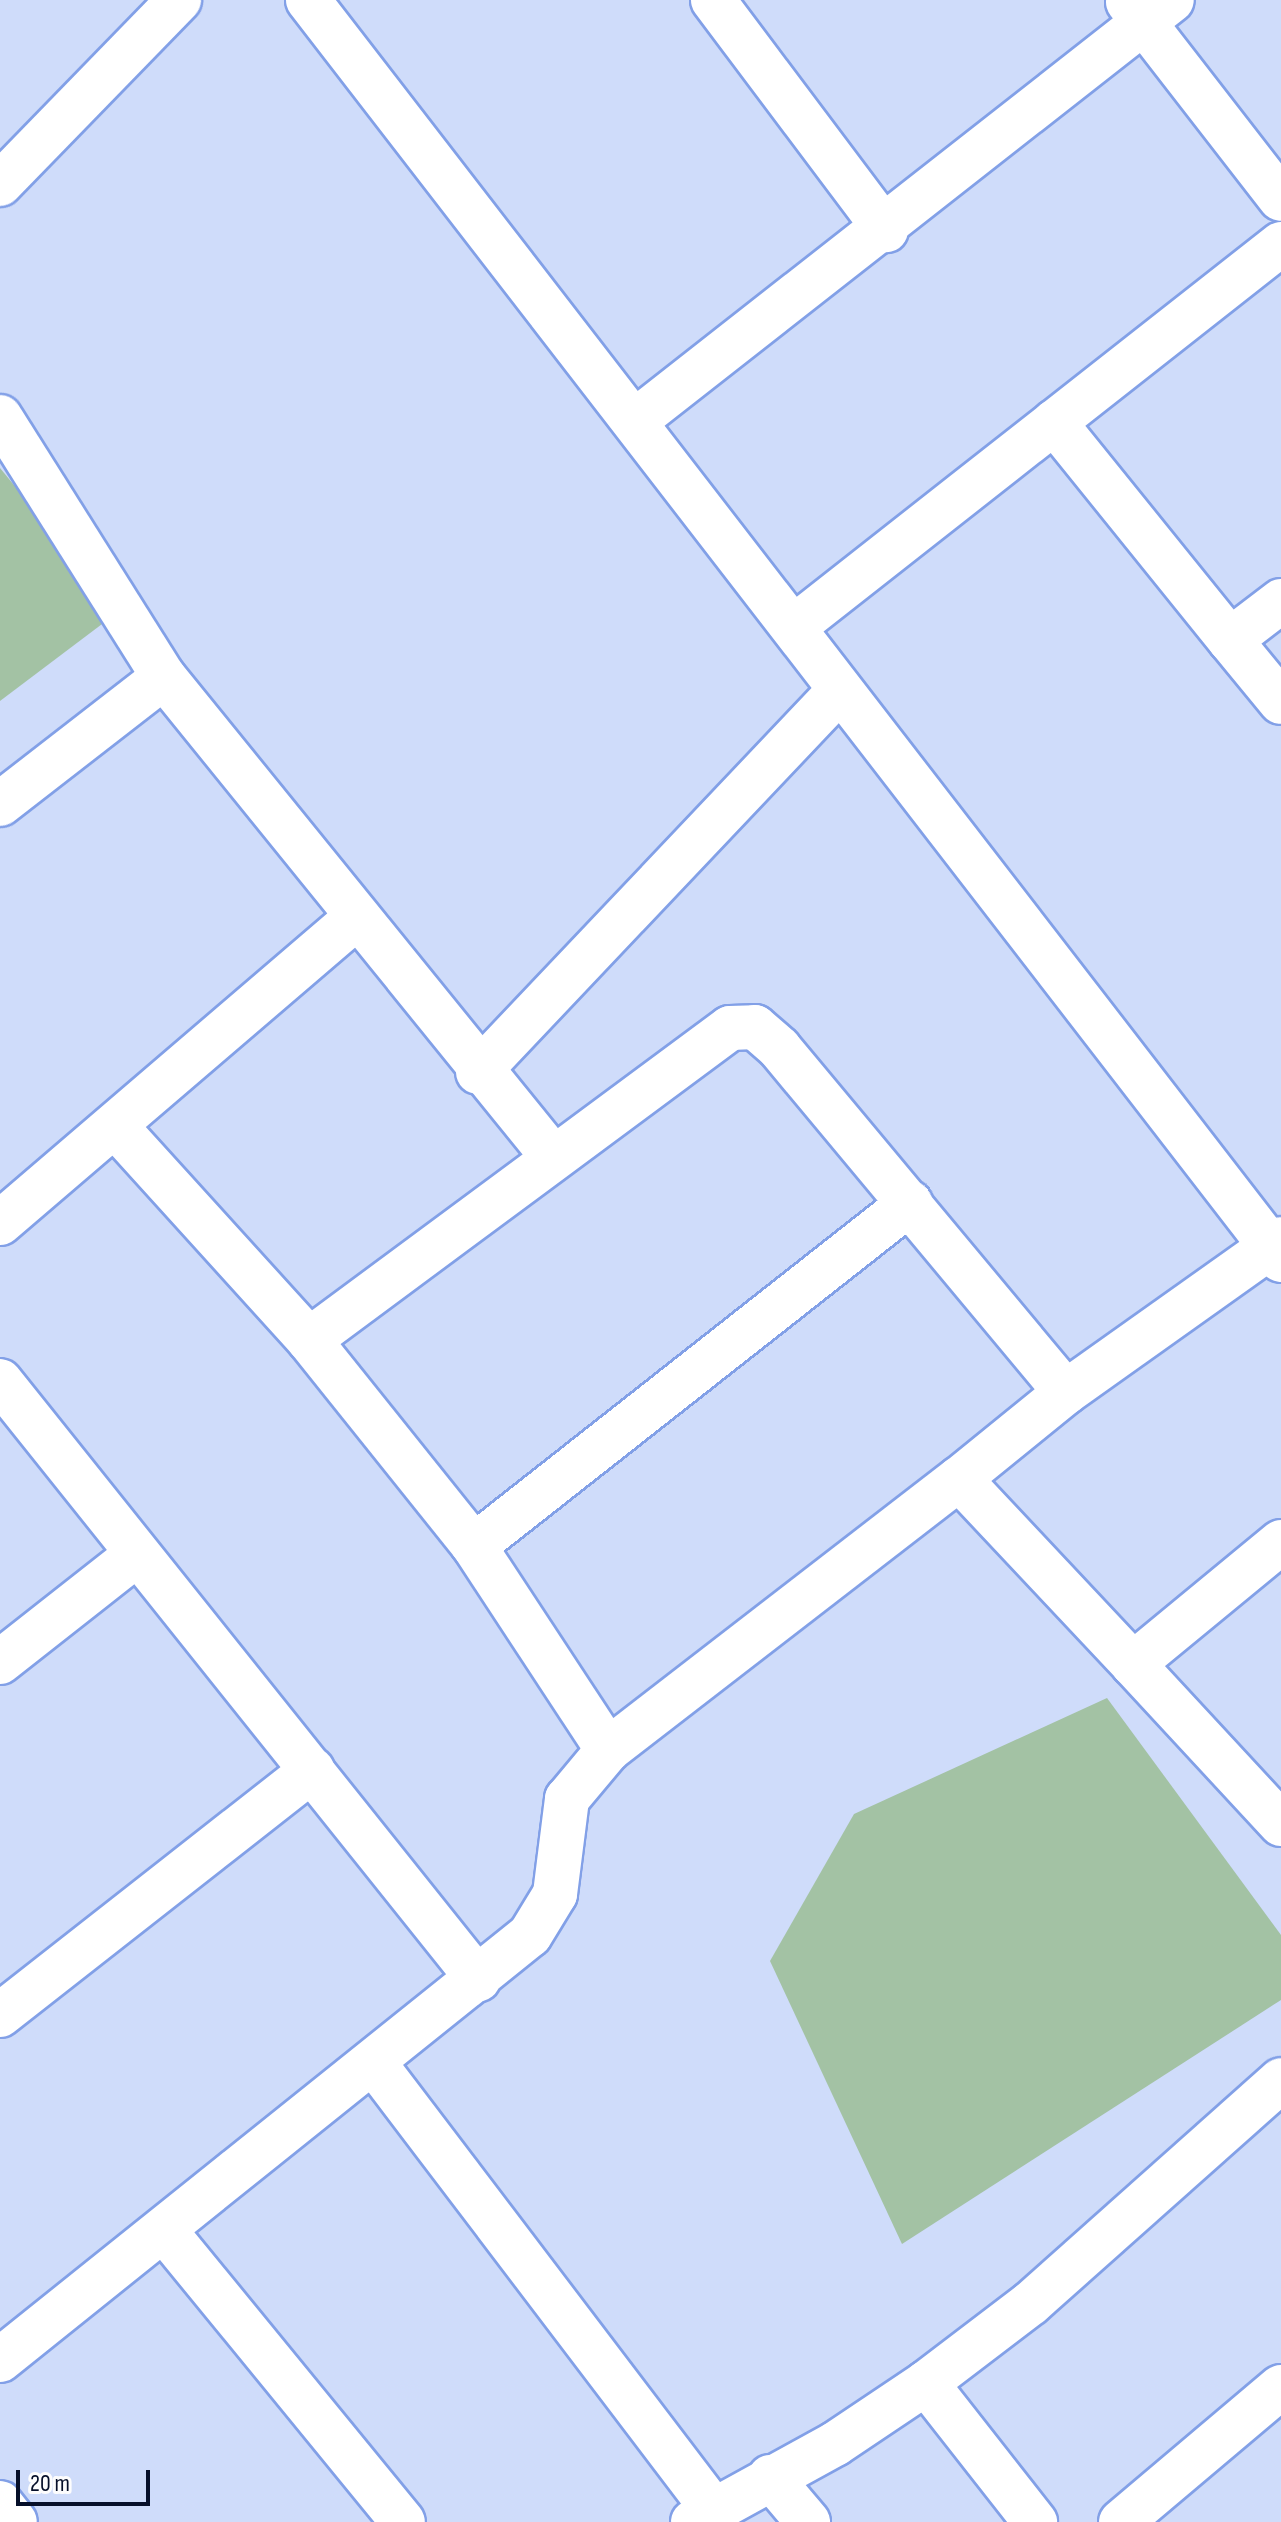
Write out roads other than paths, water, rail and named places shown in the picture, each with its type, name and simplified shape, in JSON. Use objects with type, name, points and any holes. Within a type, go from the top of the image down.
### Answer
[{"type":"street","points":[[0,184],[179,0]]},
{"type":"street","points":[[0,2360],[530,1935],[555,1894],[567,1799],[608,1750],[959,1479],[1066,1392],[1278,1249],[839,691],[795,626],[308,0]]},
{"type":"street","points":[[713,0],[886,230]]},
{"type":"street","points":[[635,421],[886,230],[1147,8],[1281,199]]},
{"type":"street","points":[[795,626],[1281,244]]},
{"type":"street","points":[[0,417],[164,677],[478,1072],[553,1157]]},
{"type":"street","points":[[1054,422],[1281,702]]},
{"type":"street","points":[[1230,640],[1281,601]]},
{"type":"street","points":[[0,804],[164,677]]},
{"type":"street","points":[[478,1072],[839,691]]},
{"type":"street","points":[[0,1223],[117,1128],[356,918]]},
{"type":"street","points":[[309,1340],[730,1028],[755,1027],[910,1203],[1066,1392]]},
{"type":"street","points":[[117,1128],[309,1340],[474,1546],[608,1750]]},
{"type":"street","points":[[474,1546],[910,1203]]},
{"type":"street","points":[[0,1381],[136,1555],[478,1979]]},
{"type":"street","points":[[959,1479],[1281,1824]]},
{"type":"street","points":[[1133,1664],[1281,1542]]},
{"type":"street","points":[[0,1662],[136,1555]]},
{"type":"street","points":[[0,2015],[312,1770]]},
{"type":"street","points":[[374,2063],[702,2515],[926,2383],[1031,2303],[1281,2080]]},
{"type":"street","points":[[164,2230],[403,2522]]},
{"type":"street","points":[[926,2383],[1035,2522]]},
{"type":"street","points":[[1121,2522],[1281,2387]]},
{"type":"street","points":[[770,2477],[808,2522]]},
{"type":"street","points":[[0,2503],[15,2522]]}]
